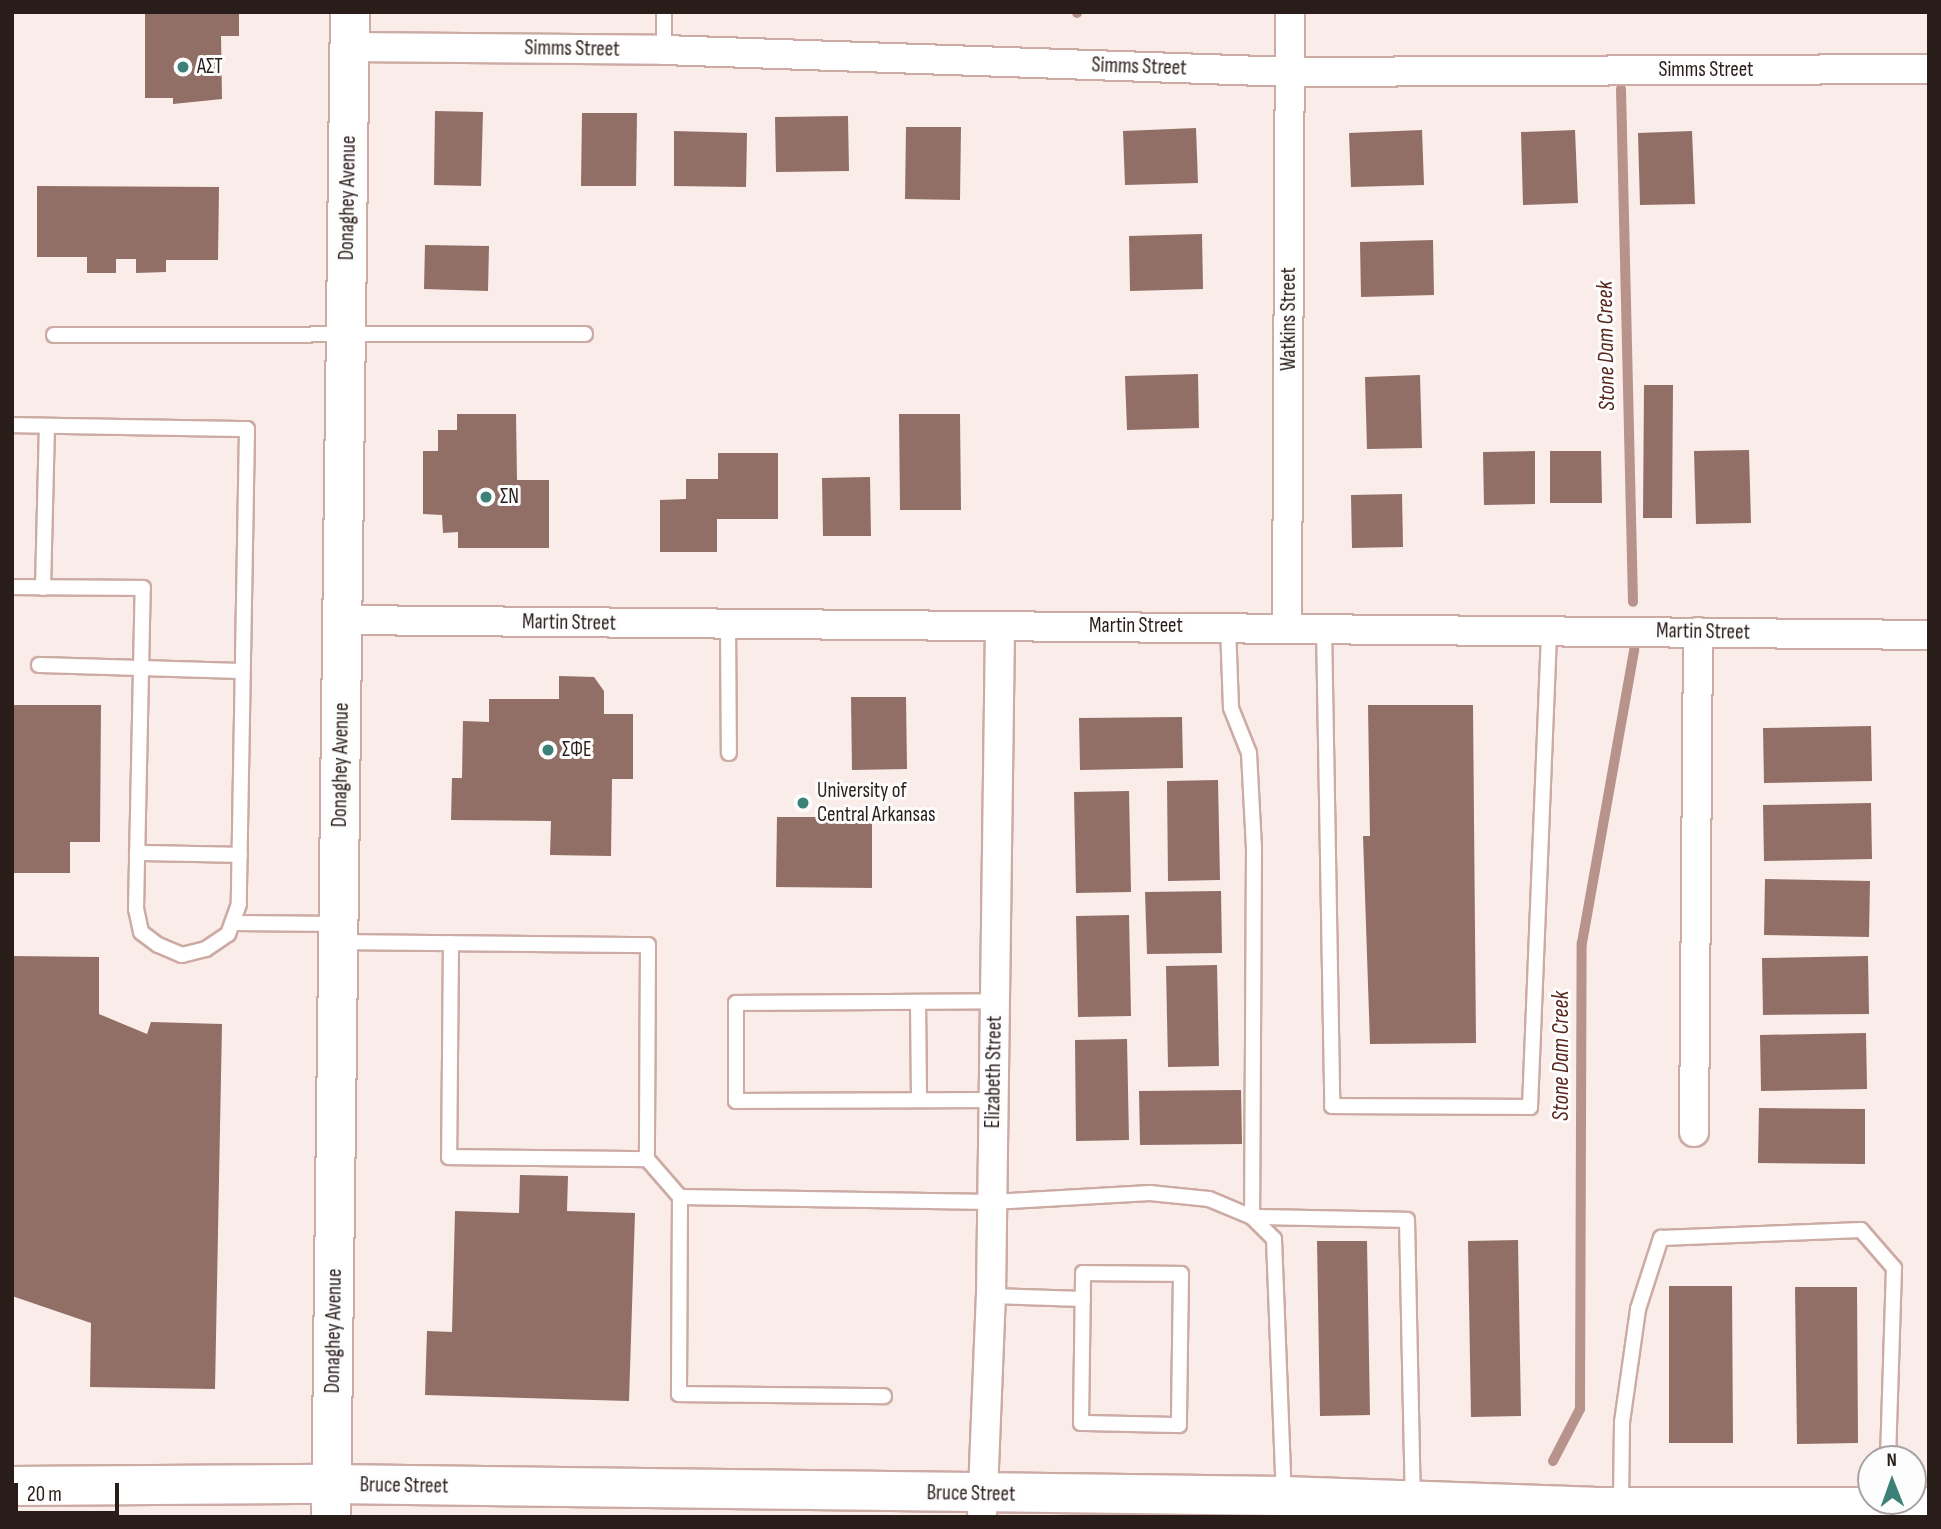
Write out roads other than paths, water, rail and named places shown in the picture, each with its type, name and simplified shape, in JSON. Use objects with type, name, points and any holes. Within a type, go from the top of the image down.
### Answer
[{"type":"street","name":"Watkins Street","points":[[1287,627],[1290,12]]},
{"type":"street","name":"Simms Street","points":[[350,29],[664,50],[1290,72],[1929,69]]},
{"type":"street","name":"Donaghey Avenue","points":[[332,1500],[350,29]]},
{"type":"street","name":"Martin Street","points":[[343,620],[728,625],[1228,626],[1929,635]]},
{"type":"street","name":"Elizabeth Street","points":[[982,1505],[991,1296],[1000,626]]},
{"type":"street","points":[[1694,1132],[1698,632]]},
{"type":"street","name":"Bruce Street","points":[[12,1486],[332,1500],[982,1505],[1284,1496],[1602,1510],[1857,1505]]},
{"type":"lane","points":[[664,12],[664,50]]},
{"type":"lane","points":[[54,335],[585,334]]},
{"type":"lane","points":[[12,425],[47,428],[247,429],[240,855],[235,923],[206,949],[182,955],[158,945],[141,932],[138,921],[143,588],[12,587]]},
{"type":"lane","points":[[43,588],[47,428]]},
{"type":"lane","points":[[728,625],[729,752]]},
{"type":"lane","points":[[1228,626],[1231,708],[1249,753],[1254,848],[1252,1217],[1274,1239],[1284,1496]]},
{"type":"lane","points":[[1324,627],[1332,1106],[1530,1107],[1549,630]]},
{"type":"lane","points":[[39,665],[242,671]]},
{"type":"lane","points":[[137,853],[240,855]]},
{"type":"lane","points":[[235,923],[451,943],[648,945],[647,1159],[680,1197],[679,1394],[884,1396]]},
{"type":"lane","points":[[451,943],[449,1157],[647,1159]]},
{"type":"lane","points":[[993,1100],[736,1101],[736,1003],[995,1001]]},
{"type":"lane","points":[[918,1002],[919,1100]]},
{"type":"lane","points":[[680,1197],[992,1202],[1150,1193],[1209,1199],[1252,1217],[1407,1220],[1413,1500]]},
{"type":"lane","points":[[1602,1510],[1622,1422],[1638,1308],[1661,1238],[1860,1230],[1894,1268],[1888,1445]]},
{"type":"lane","points":[[1083,1273],[1181,1275],[1179,1424],[1081,1423],[1083,1299],[1083,1273]]},
{"type":"lane","points":[[991,1296],[1083,1299]]},
{"type":"waterway","name":"Stone Dam Creek","points":[[1621,89],[1633,602]]},
{"type":"waterway","name":"Stone Dam Creek","points":[[1553,1461],[1580,1409],[1582,943],[1634,650]]},
{"type":"place","name":"ΑΣΤ","points":[[183,67]]},
{"type":"place","name":"ΣΝ","points":[[486,497]]},
{"type":"place","name":"ΣΦΕ","points":[[548,750]]},
{"type":"place","name":"University of Central Arkansas","points":[[803,803]]}]
